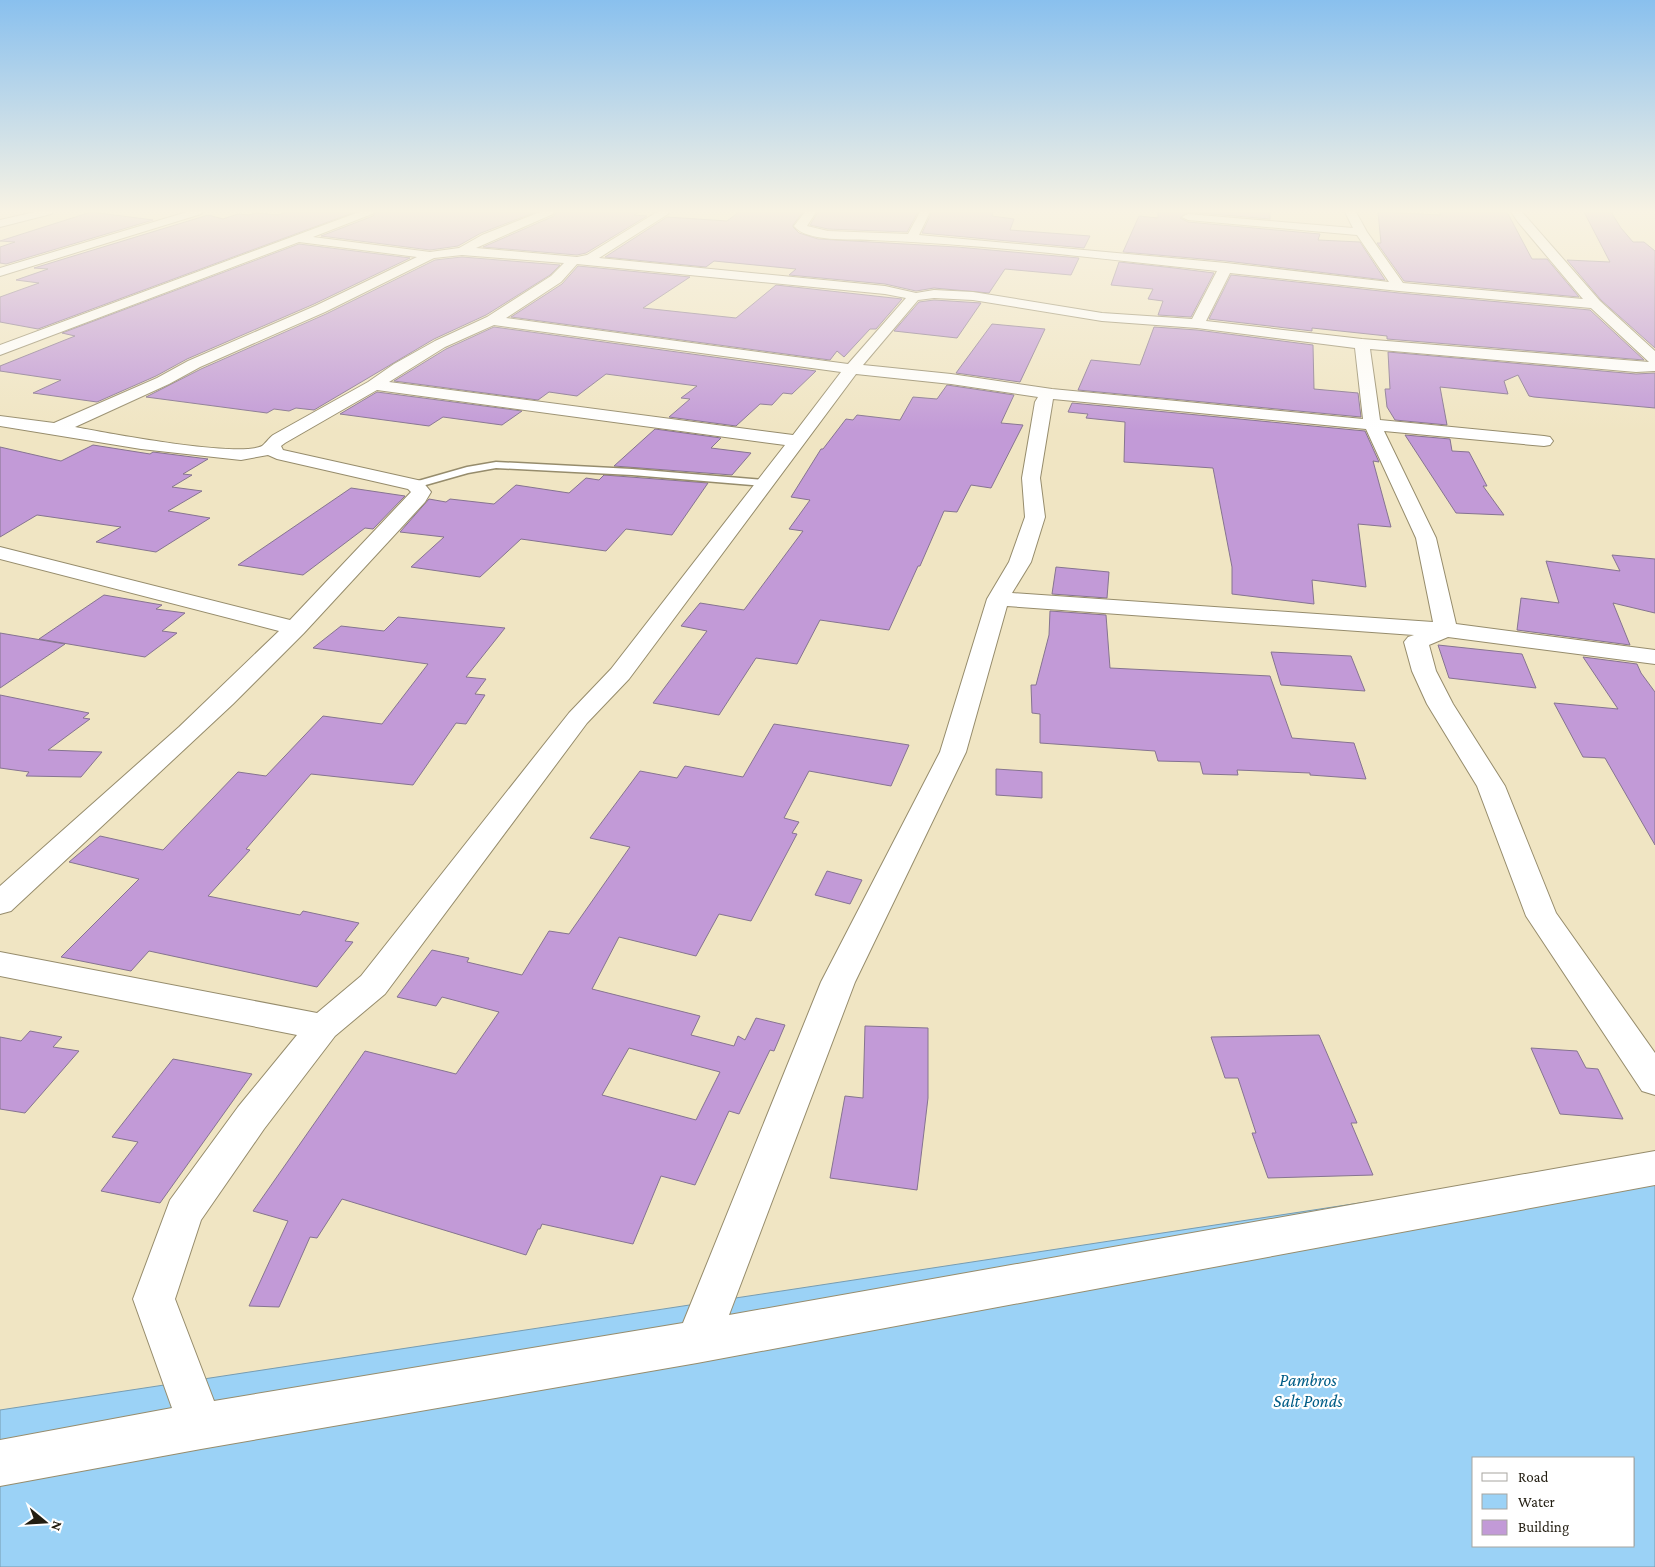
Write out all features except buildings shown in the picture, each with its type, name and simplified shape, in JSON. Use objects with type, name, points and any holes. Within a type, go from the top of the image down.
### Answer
[{"type":"street","points":[[0,350],[171,285]]},
{"type":"street","points":[[56,429],[369,285]]},
{"type":"street","points":[[272,449],[272,445],[280,439],[424,354],[492,320],[546,285]]},
{"type":"street","points":[[834,285],[905,293],[914,297],[934,294],[973,296],[1102,317],[1197,324],[1362,344],[1636,367],[1655,365]]},
{"type":"street","points":[[1197,324],[1217,285]]},
{"type":"street","points":[[1383,285],[1595,304]]},
{"type":"street","points":[[1579,285],[1595,304],[1655,359]]},
{"type":"street","points":[[201,1426],[154,1299],[184,1212],[251,1118],[322,1027],[372,985],[578,718],[620,674],[852,369],[914,297]]},
{"type":"street","points":[[492,320],[1052,394],[1544,441]]},
{"type":"street","points":[[1362,344],[1372,424],[1426,538],[1446,630]]},
{"type":"street","points":[[374,385],[799,441]]},
{"type":"street","points":[[697,1342],[838,982],[953,752],[998,599],[1020,562],[1035,517],[1031,478],[1043,402],[1047,395],[1052,394]]},
{"type":"street","points":[[0,421],[141,444],[241,455],[272,449]]},
{"type":"street","points":[[0,903],[215,707],[296,628],[362,554],[418,498],[421,492],[415,485],[291,458],[277,454],[272,449]]},
{"type":"street","points":[[0,554],[296,628]]},
{"type":"street","points":[[998,599],[1446,630],[1655,657]]},
{"type":"street","points":[[1446,630],[1416,642],[1424,670],[1440,704],[1491,786],[1542,916],[1655,1082]]},
{"type":"street","points":[[0,964],[322,1027]]},
{"type":"street","points":[[0,1463],[201,1426],[697,1342],[1655,1168]]},
{"type":"lane","points":[[415,485],[467,470],[496,465],[632,472],[764,483]]},
{"type":"water","name":"Pambros Salt Ponds","points":[[1655,1158],[1655,1567],[0,1567],[0,1410]]}]
